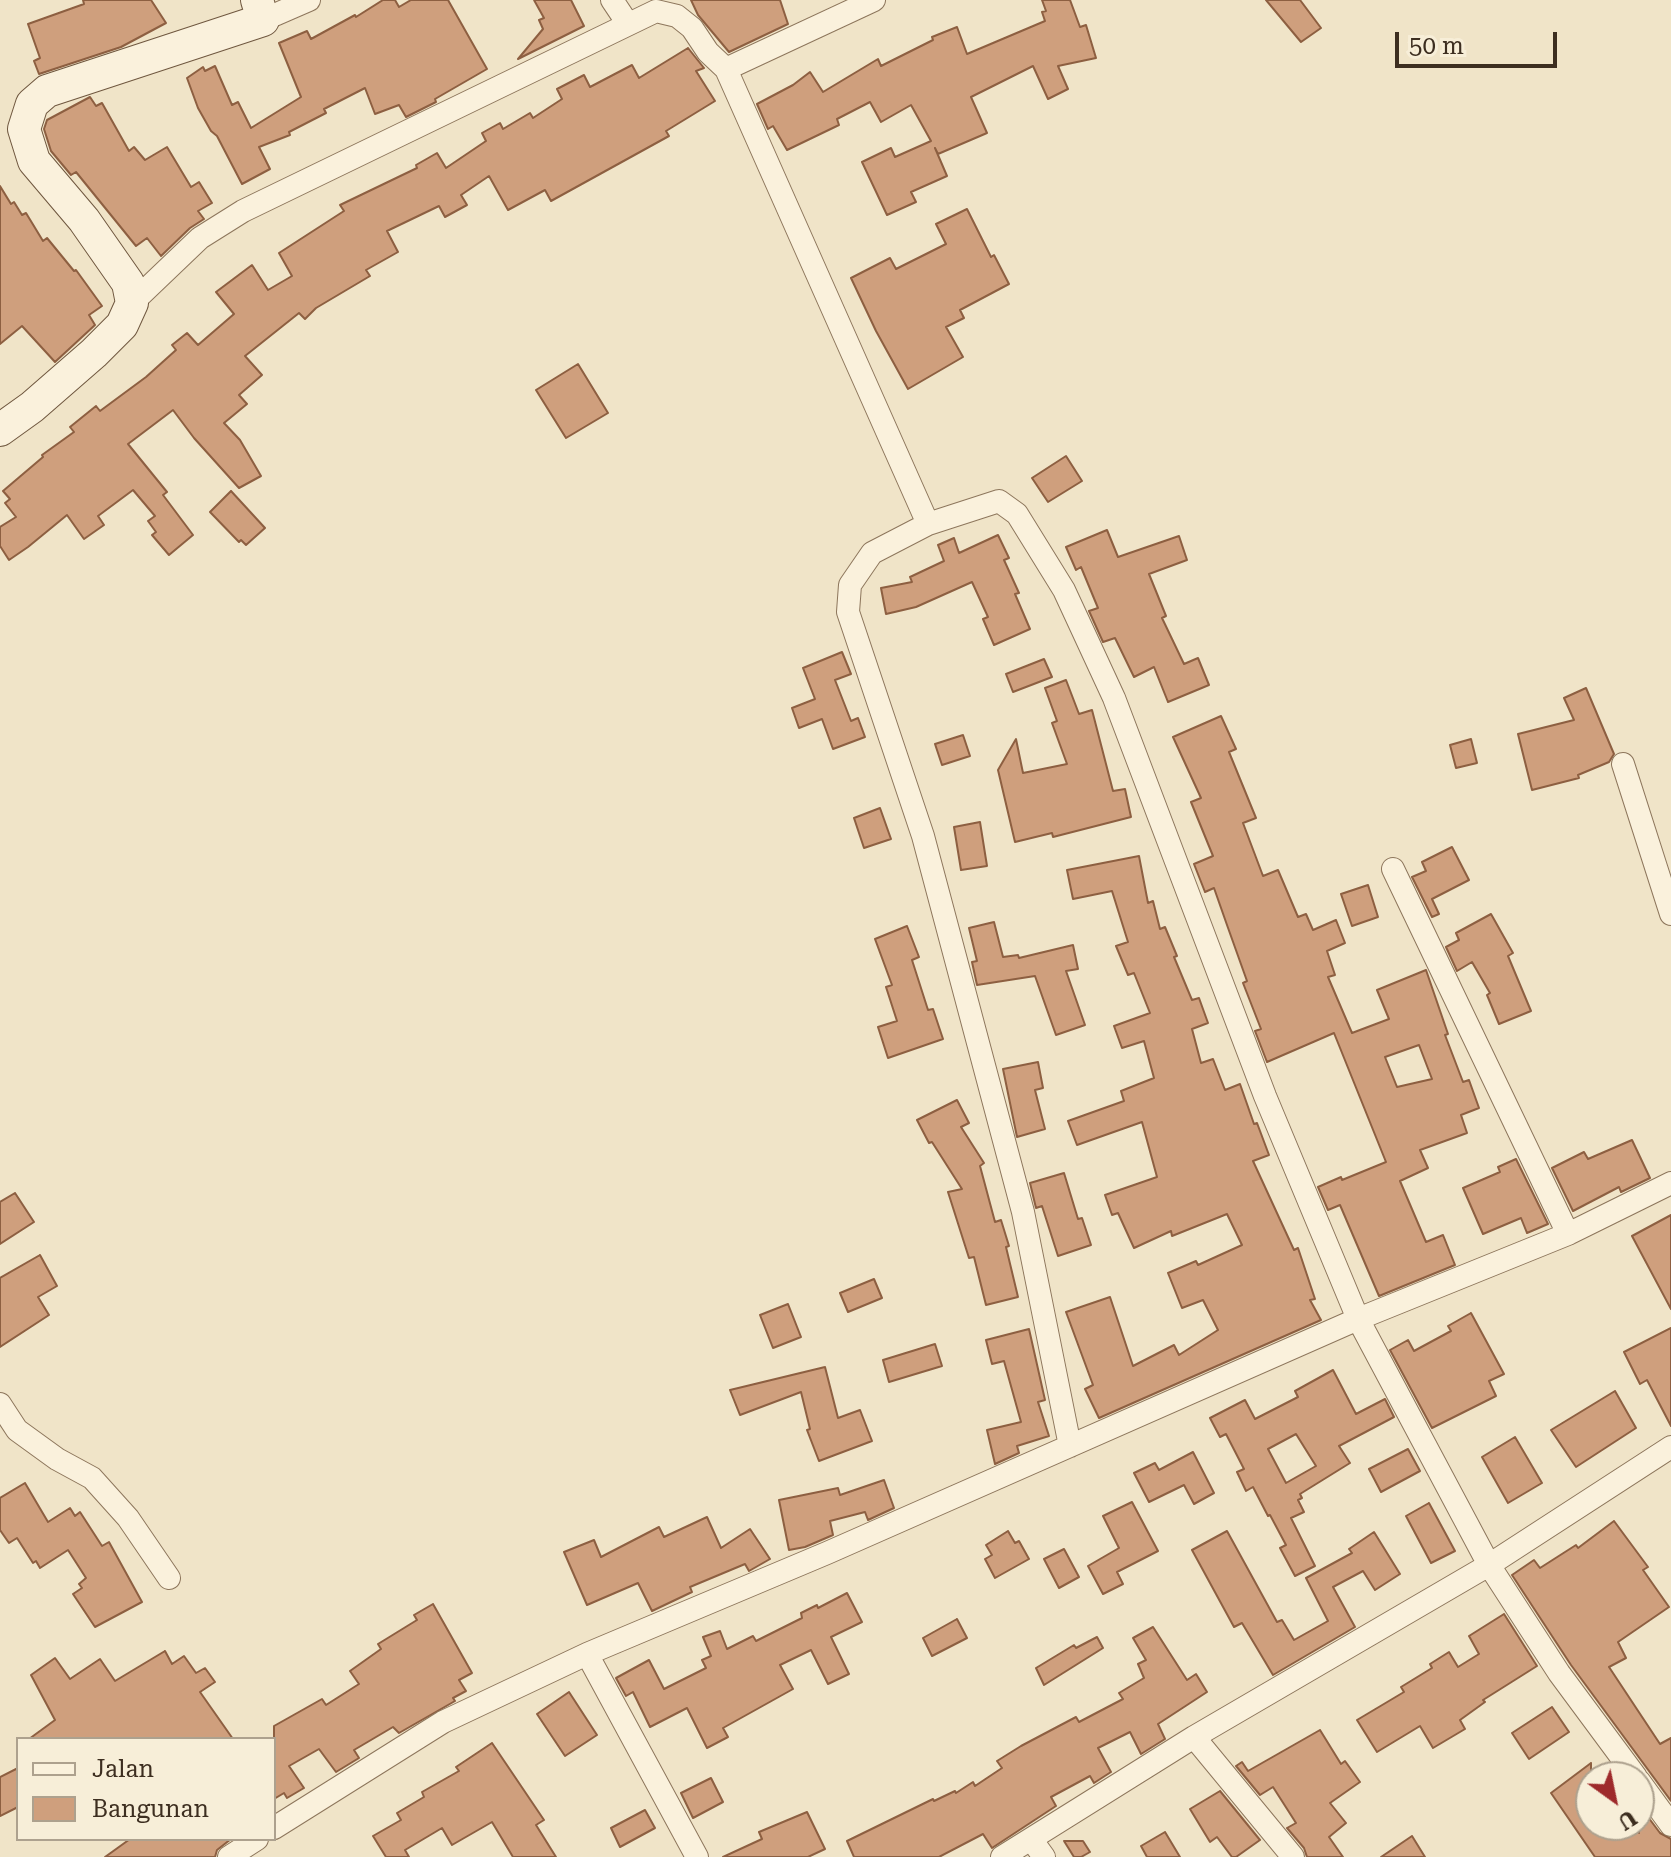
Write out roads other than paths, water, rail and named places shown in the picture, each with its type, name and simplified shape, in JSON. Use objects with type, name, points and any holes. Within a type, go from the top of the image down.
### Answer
[{"type":"street","points":[[132,303],[128,283],[102,245],[34,161],[24,129],[32,104],[47,91],[260,10],[309,0]]},
{"type":"street","points":[[612,0],[628,24]]},
{"type":"street","points":[[726,69],[874,0]]},
{"type":"street","points":[[0,430],[94,353],[122,325],[132,303],[200,238],[243,211],[656,11],[677,16],[692,28],[708,52],[726,69],[928,524]]},
{"type":"street","points":[[1070,1446],[1023,1212],[931,866],[848,612],[850,585],[872,553],[928,524],[999,501],[1017,514],[1064,590],[1114,698],[1265,1096],[1358,1319],[1489,1565],[1559,1673],[1624,1761]]},
{"type":"street","points":[[1623,764],[1671,914]]},
{"type":"street","points":[[1393,869],[1568,1234]]},
{"type":"street","points":[[276,1827],[443,1722],[587,1654],[827,1553],[1358,1319],[1568,1234],[1671,1183]]},
{"type":"street","points":[[0,1404],[17,1430],[57,1459],[92,1478],[128,1518],[169,1578]]},
{"type":"street","points":[[1002,1857],[1037,1848],[1194,1737],[1489,1565],[1671,1447]]},
{"type":"street","points":[[587,1654],[697,1857]]},
{"type":"street","points":[[1194,1737],[1293,1857]]},
{"type":"street","points":[[1655,1803],[1671,1825]]},
{"type":"street","points":[[229,1857],[255,1846]]}]
